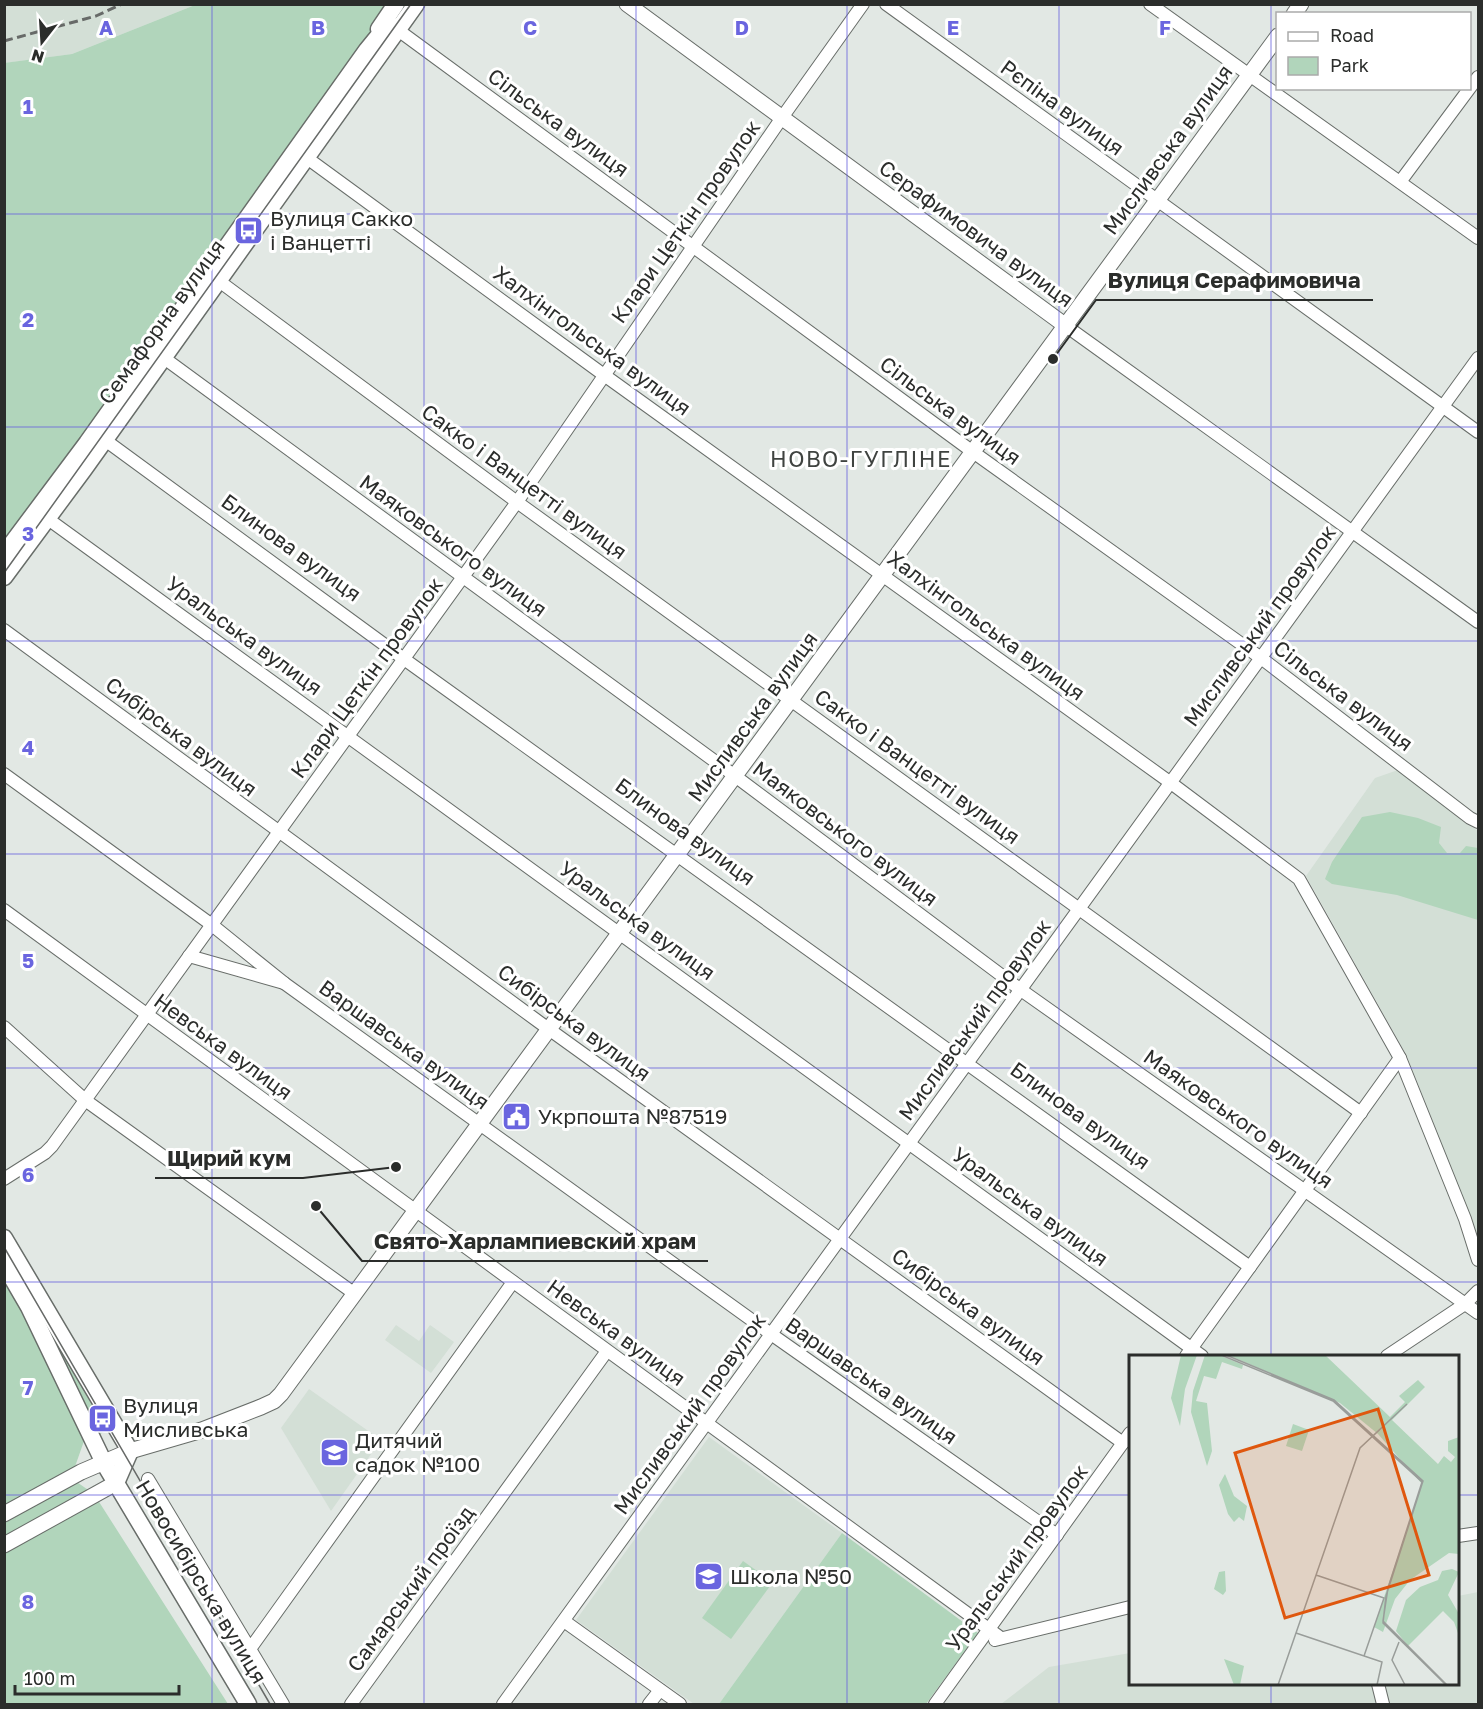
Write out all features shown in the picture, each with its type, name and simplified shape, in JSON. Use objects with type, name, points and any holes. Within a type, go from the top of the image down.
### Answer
[{"type":"main road","name":"Семафорна вулиця","points":[[4,577],[48,519],[100,436],[367,50],[396,4]]},
{"type":"main road","name":"Семафорна вулиця","points":[[367,50],[379,38],[403,4]]},
{"type":"main road","name":"Семафорна вулиця","points":[[4,554],[164,358],[417,4]]},
{"type":"main road","points":[[4,1238],[130,1451]]},
{"type":"main road","name":"Новосибірська вулиця","points":[[4,1264],[29,1308],[95,1447],[248,1704]]},
{"type":"main road","points":[[64,1379],[83,1371]]},
{"type":"main road","name":"Новосибірська вулиця","points":[[116,1483],[130,1451]]},
{"type":"street","name":"Серафимовича вулиця","points":[[627,4],[1066,326],[1479,622]]},
{"type":"street","name":"Клари Цеткін провулок","points":[[4,1179],[45,1153],[85,1100],[517,502],[863,4]]},
{"type":"street","name":"Рєпіна вулиця","points":[[886,4],[1479,432]]},
{"type":"street","points":[[1150,4],[1479,238]]},
{"type":"street","name":"Сільська вулиця","points":[[398,30],[973,452],[1261,658],[1479,822]]},
{"type":"street","name":"Мисливська вулиця","points":[[4,1514],[83,1471],[130,1451],[202,1430],[274,1401],[281,1394],[1276,39]]},
{"type":"street","points":[[1400,182],[1469,90]]},
{"type":"street","name":"Халхінгольська вулиця","points":[[307,158],[1171,783],[1299,879],[1401,1058],[1479,1260]]},
{"type":"street","name":"Сакко і Ванцетті вулиця","points":[[219,281],[517,502],[1361,1113]]},
{"type":"street","name":"Маяковського вулиця","points":[[164,358],[735,776],[1021,990],[1479,1313]]},
{"type":"street","name":"Мисливський провулок","points":[[503,1704],[1479,358]]},
{"type":"street","name":"Блинова вулиця","points":[[100,436],[404,659],[1250,1267]]},
{"type":"street","name":"Уральська вулиця","points":[[48,519],[909,1144],[1189,1353]]},
{"type":"street","name":"Сибірська вулиця","points":[[4,630],[549,1029],[841,1238],[1127,1438]]},
{"type":"street","name":"Варшавська вулиця","points":[[4,774],[212,925],[284,983],[771,1334],[1057,1535]]},
{"type":"street","name":"Невська вулиця","points":[[4,910],[1001,1638]]},
{"type":"street","name":"Варшавська вулиця","points":[[189,956],[284,983]]},
{"type":"street","points":[[4,1027],[85,1100],[355,1294]]},
{"type":"street","points":[[1189,1353],[1401,1058]]},
{"type":"street","points":[[250,1649],[513,1282]]},
{"type":"street","points":[[1388,1355],[1465,1304],[1479,1291]]},
{"type":"street","name":"Самарський проїзд","points":[[351,1704],[607,1351]]},
{"type":"street","name":"Уральський провулок","points":[[935,1704],[1127,1438]]},
{"type":"street","points":[[83,1471],[95,1447]]},
{"type":"street","name":"Новосибірська вулиця","points":[[148,1479],[283,1704]]},
{"type":"street","points":[[4,1545],[116,1483]]},
{"type":"street","points":[[1459,1536],[1479,1533]]},
{"type":"street","points":[[979,1643],[1129,1607]]},
{"type":"street","points":[[564,1621],[680,1704]]},
{"type":"street","points":[[1378,1685],[1383,1704]]},
{"type":"street","points":[[649,1704],[660,1690]]},
{"type":"shaded area","points":[[4,5],[195,5],[72,54],[5,63]]},
{"type":"shaded area","points":[[1398,770],[1478,831],[1478,1236],[1406,1054],[1306,876],[1375,778]]},
{"type":"shaded area","points":[[396,1325],[419,1341],[430,1325],[454,1342],[431,1373],[385,1340]]},
{"type":"shaded area","name":"Дитячий садок №100","points":[[309,1389],[381,1440],[331,1511],[281,1428]]},
{"type":"shaded area","name":"Школа №50","points":[[709,1437],[842,1533],[719,1704],[694,1704],[576,1620]]},
{"type":"shaded area","points":[[1478,1592],[1478,1704],[1001,1704],[1049,1667],[1129,1653],[1129,1685],[1459,1685],[1459,1596]]},
{"type":"green space","points":[[195,5],[422,5],[5,588],[4,63],[72,54]]},
{"type":"green space","points":[[1390,812],[1418,818],[1441,827],[1439,843],[1447,853],[1460,853],[1466,846],[1478,848],[1478,920],[1397,895],[1332,884],[1325,879],[1332,862],[1362,817]]},
{"type":"green space","points":[[4,1238],[120,1425],[84,1441],[71,1478],[94,1494],[228,1704],[5,1704]]},
{"type":"green space","points":[[842,1533],[978,1633],[926,1704],[719,1704]]},
{"type":"green space","points":[[743,1561],[773,1582],[731,1639],[702,1618]]},
{"type":"tram line","points":[[4,573],[411,4]]},
{"type":"tram line","points":[[4,1247],[270,1704]]},
{"type":"railway","points":[[4,41],[96,16],[122,4]]},
{"type":"place","name":"Вулиця Сакко і Ванцетті","points":[[249,231]]},
{"type":"place","name":"Вулиця Серафимовича","points":[[1053,359]]},
{"type":"place","name":"Укрпошта №87519","points":[[517,1117]]},
{"type":"place","name":"Щирий кум","points":[[396,1167]]},
{"type":"place","name":"Свято-Харлампиевский храм","points":[[316,1206]]},
{"type":"place","name":"Вулиця Мисливська","points":[[102,1418]]},
{"type":"place","name":"Дитячий садок №100","points":[[334,1453]]},
{"type":"place","name":"Школа №50","points":[[709,1577]]},
{"type":"district","name":"НОВО-ГУГЛІНЕ","points":[[861,459]]}]
